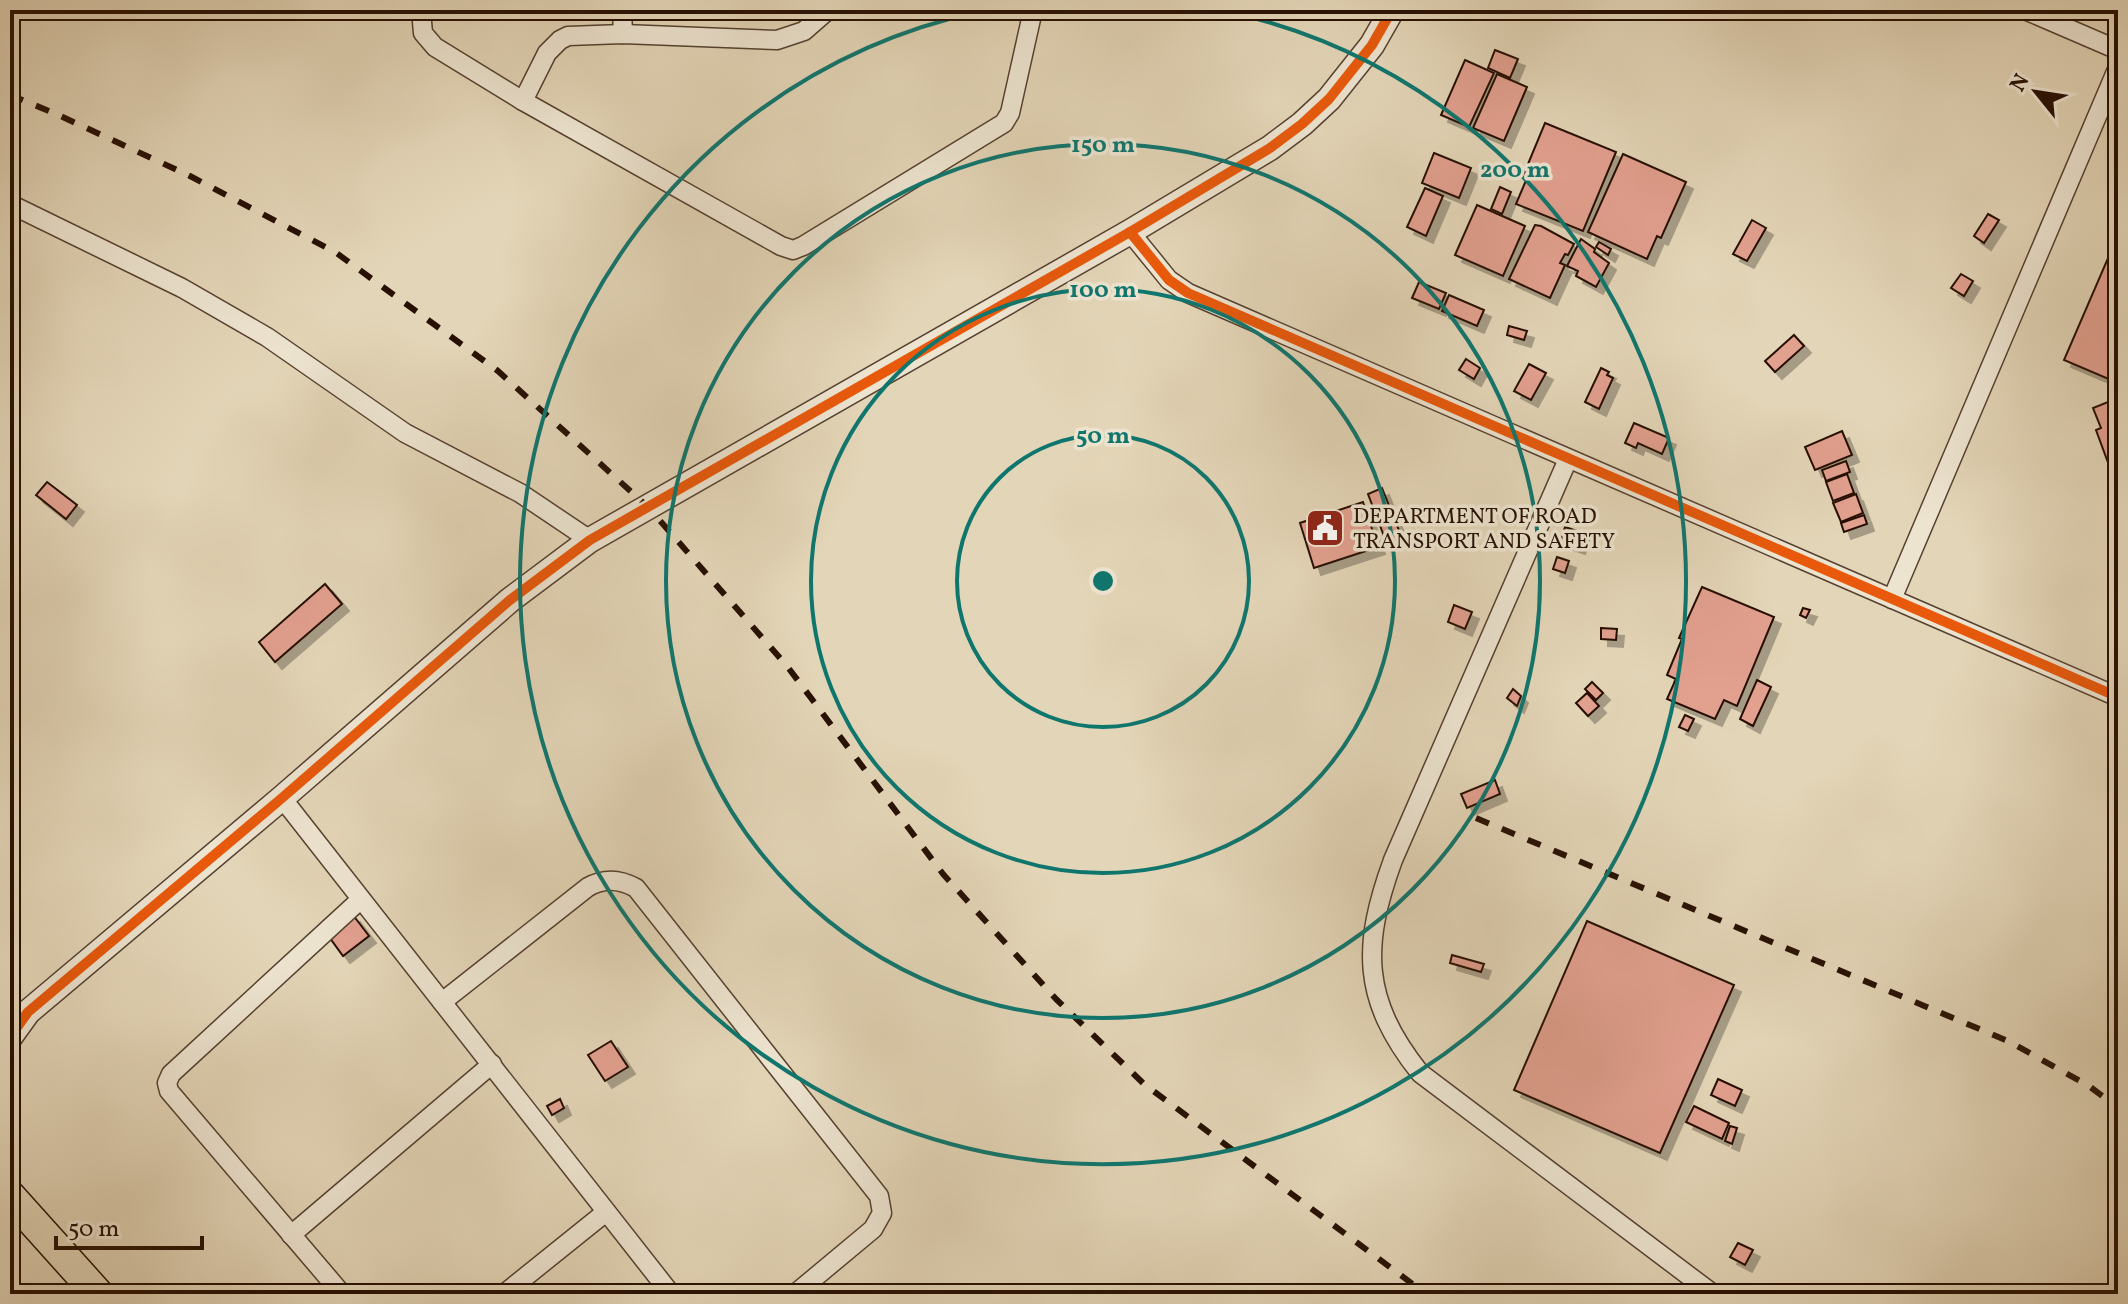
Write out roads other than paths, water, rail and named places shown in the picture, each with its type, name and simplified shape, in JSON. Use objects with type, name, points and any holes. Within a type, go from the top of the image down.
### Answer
[{"type":"highway","points":[[10,1196],[98,1294]]},
{"type":"street","points":[[421,10],[423,33],[429,42],[523,101],[793,250],[1004,123],[1010,113],[1033,10]]},
{"type":"street","points":[[622,10],[623,34]]},
{"type":"street","points":[[523,101],[547,53],[560,40],[580,34],[777,40],[804,31],[828,10]]},
{"type":"street","points":[[10,1037],[19,1016],[282,798],[510,600],[590,540],[1244,165],[1302,124],[1349,76],[1392,10]]},
{"type":"street","points":[[2025,10],[2118,50]]},
{"type":"street","points":[[1892,599],[2118,67]]},
{"type":"street","points":[[10,204],[182,288],[255,330],[405,433],[520,493],[590,540]]},
{"type":"street","points":[[1130,232],[1169,280],[1188,293],[2118,697]]},
{"type":"street","points":[[1568,459],[1393,860],[1378,902],[1371,939],[1373,978],[1391,1032],[1420,1073],[1713,1294]]},
{"type":"street","points":[[282,798],[671,1294]]},
{"type":"street","points":[[442,1002],[588,887],[618,881],[636,888],[879,1196],[882,1213],[873,1229],[795,1294]]},
{"type":"street","points":[[342,1294],[169,1091],[167,1083],[171,1074],[360,900]]},
{"type":"street","points":[[291,1235],[492,1064]]},
{"type":"street","points":[[504,1294],[606,1212]]},
{"type":"railway","points":[[10,95],[190,176],[335,252],[498,371],[648,507],[787,666],[943,874],[1056,999],[1144,1084],[1426,1294]]},
{"type":"railway","points":[[1476,818],[2008,1041],[2089,1086],[2118,1108]]},
{"type":"place","name":"DEPARTMENT OF ROAD TRANSPORT AND SAFETY","points":[[1325,528]]}]
